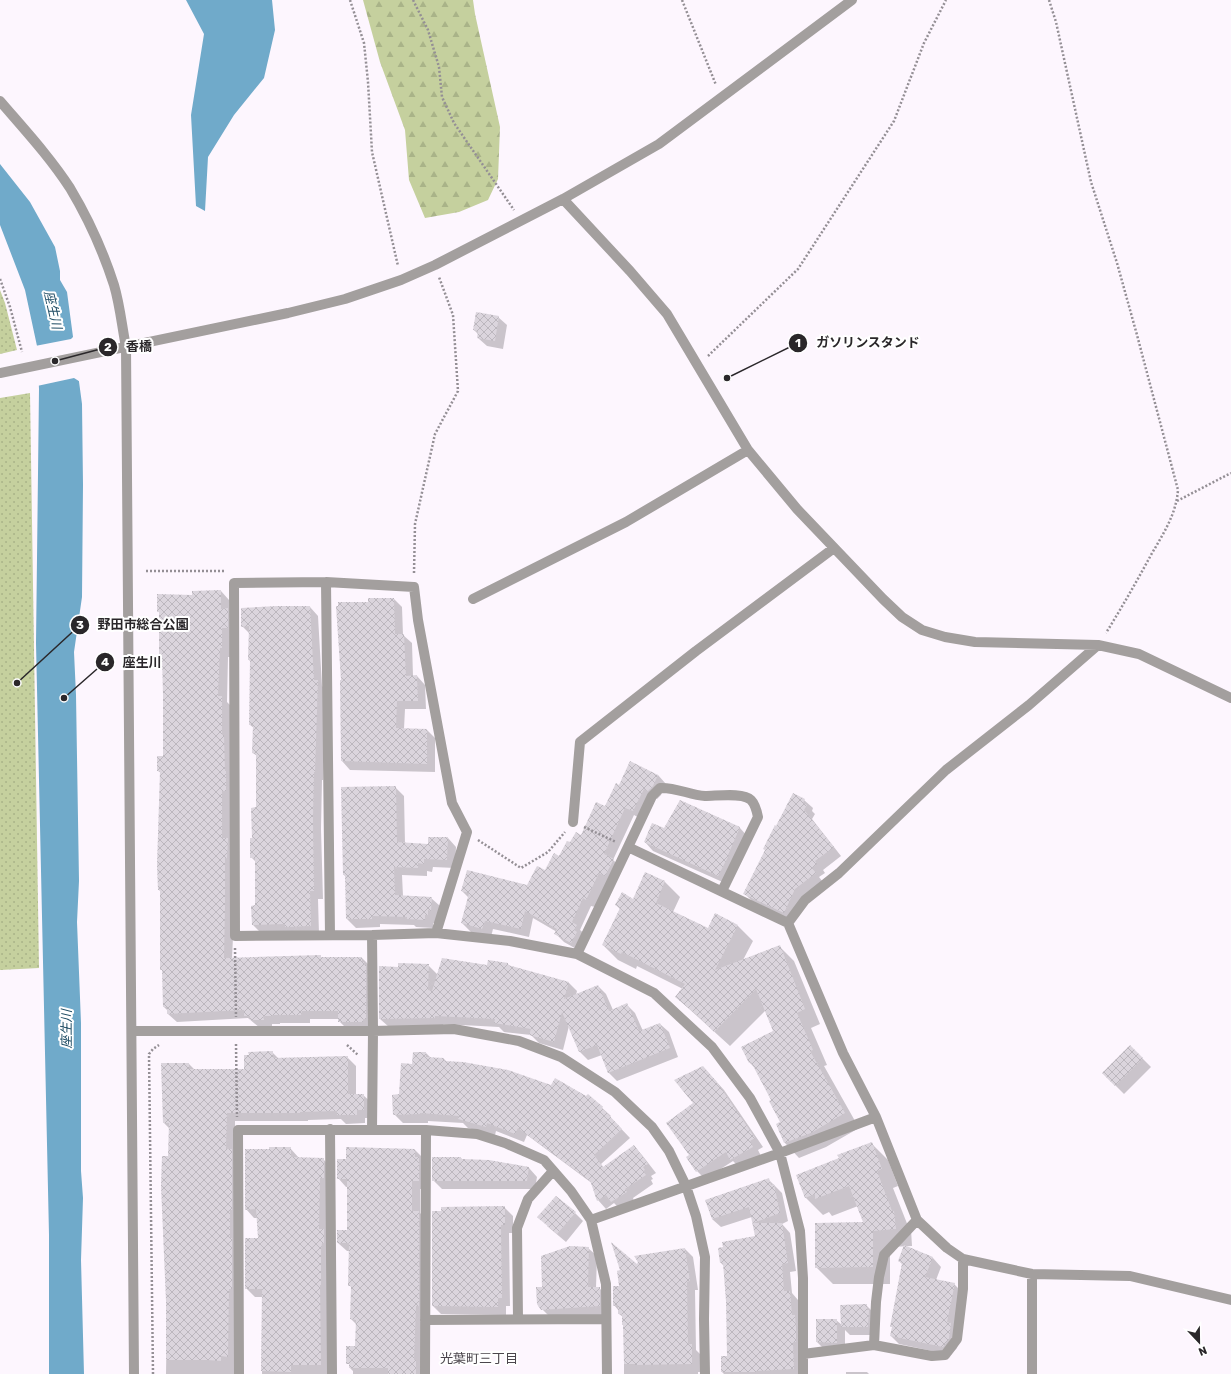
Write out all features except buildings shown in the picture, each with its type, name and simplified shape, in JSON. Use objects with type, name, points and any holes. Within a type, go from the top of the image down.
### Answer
[{"type":"street","points":[[0,373],[288,313],[345,299],[401,280],[435,265],[563,199],[658,144],[852,0]]},
{"type":"street","points":[[0,101],[39,147],[70,188],[90,226],[106,262],[114,286],[126,347],[134,1374]]},
{"type":"street","points":[[563,199],[630,271],[667,314],[748,450],[797,509],[902,617],[922,630],[945,637],[975,642],[1098,645],[1139,654],[1231,698]]},
{"type":"street","points":[[473,598],[626,522],[748,450]]},
{"type":"street","points":[[573,822],[580,742],[696,651],[834,548]]},
{"type":"street","points":[[326,582],[330,935]]},
{"type":"street","points":[[436,933],[467,832],[452,803],[418,620],[414,587],[326,582],[234,583],[235,936],[436,933],[510,941],[577,954],[654,993],[712,1047],[750,1098],[780,1153],[800,1231],[803,1278],[803,1374]]},
{"type":"street","points":[[788,923],[805,900],[839,873],[946,770],[1029,705],[1098,645]]},
{"type":"street","points":[[577,954],[652,796],[660,788],[667,787],[703,796],[741,795],[751,800],[756,808],[758,817],[722,892]]},
{"type":"street","points":[[628,847],[788,923],[843,1054],[876,1117],[917,1220],[947,1248],[963,1259],[1032,1274],[1130,1276],[1231,1300]]},
{"type":"street","points":[[372,935],[372,1130]]},
{"type":"street","points":[[132,1031],[454,1030],[519,1041],[561,1057],[615,1092],[652,1127],[669,1151],[686,1186],[696,1216],[705,1257],[705,1374]]},
{"type":"street","points":[[591,1220],[780,1153],[876,1117]]},
{"type":"street","points":[[330,1129],[332,1374]]},
{"type":"street","points":[[239,1374],[238,1130],[330,1129],[426,1130],[477,1134],[544,1160],[571,1191],[591,1220],[606,1284],[607,1374]]},
{"type":"street","points":[[425,1374],[426,1130]]},
{"type":"street","points":[[518,1319],[517,1228],[528,1199],[553,1171]]},
{"type":"street","points":[[874,1345],[876,1302],[879,1277],[884,1255],[917,1220]]},
{"type":"street","points":[[803,1354],[874,1345],[932,1356],[945,1355],[957,1338],[963,1289],[963,1259]]},
{"type":"street","points":[[1032,1274],[1032,1374]]},
{"type":"street","points":[[425,1320],[606,1320]]},
{"type":"path","points":[[350,0],[364,43],[372,152],[401,280]]},
{"type":"path","points":[[413,0],[428,30],[439,67],[442,97],[454,123],[521,221]]},
{"type":"path","points":[[682,0],[721,97]]},
{"type":"path","points":[[697,366],[798,270],[894,121],[924,43],[946,0]]},
{"type":"path","points":[[1049,0],[1056,22],[1091,182],[1117,263],[1178,490],[1177,502],[1173,515],[1148,562],[1098,645]]},
{"type":"path","points":[[414,587],[415,524],[435,434],[458,391],[453,315],[435,265]]},
{"type":"path","points":[[0,279],[10,307],[22,352]]},
{"type":"path","points":[[1177,502],[1231,473]]},
{"type":"path","points":[[146,571],[235,571],[234,583]]},
{"type":"path","points":[[467,832],[521,868],[548,852],[573,822],[628,847]]},
{"type":"path","points":[[229,1043],[236,1043]]},
{"type":"path","points":[[342,1043],[349,1046],[357,1053],[359,1058]]},
{"type":"path","points":[[153,1374],[149,1054],[157,1046],[163,1044]]},
{"type":"green space","points":[[363,0],[473,0],[500,127],[498,179],[488,200],[459,212],[425,218],[409,180],[405,130],[380,62]]},
{"type":"green space","points":[[0,290],[5,303],[17,350],[0,354]]},
{"type":"green space","points":[[30,393],[39,968],[0,970],[0,398]]},
{"type":"water","points":[[186,0],[272,0],[275,30],[264,78],[234,115],[208,157],[205,211],[196,206],[191,115],[204,34]]},
{"type":"water","points":[[0,164],[30,202],[55,247],[60,271],[60,280],[67,292],[82,404],[82,597],[74,652],[79,881],[77,922],[81,1023],[81,1171],[83,1198],[81,1260],[84,1374],[49,1374],[49,1235],[36,643],[39,389],[37,346],[25,290],[0,225]]},
{"type":"pier","points":[[75,335],[82,383],[74,378],[37,386],[35,346],[71,339]]},
{"type":"place","name":"香橋","points":[[55,361]]},
{"type":"place","name":"ガソリンスタンド","points":[[727,378]]},
{"type":"place","name":"野田市総合公園","points":[[17,683]]},
{"type":"place","name":"座生川","points":[[64,698]]},
{"type":"district","name":"光葉町三丁目","points":[[479,1358]]}]
